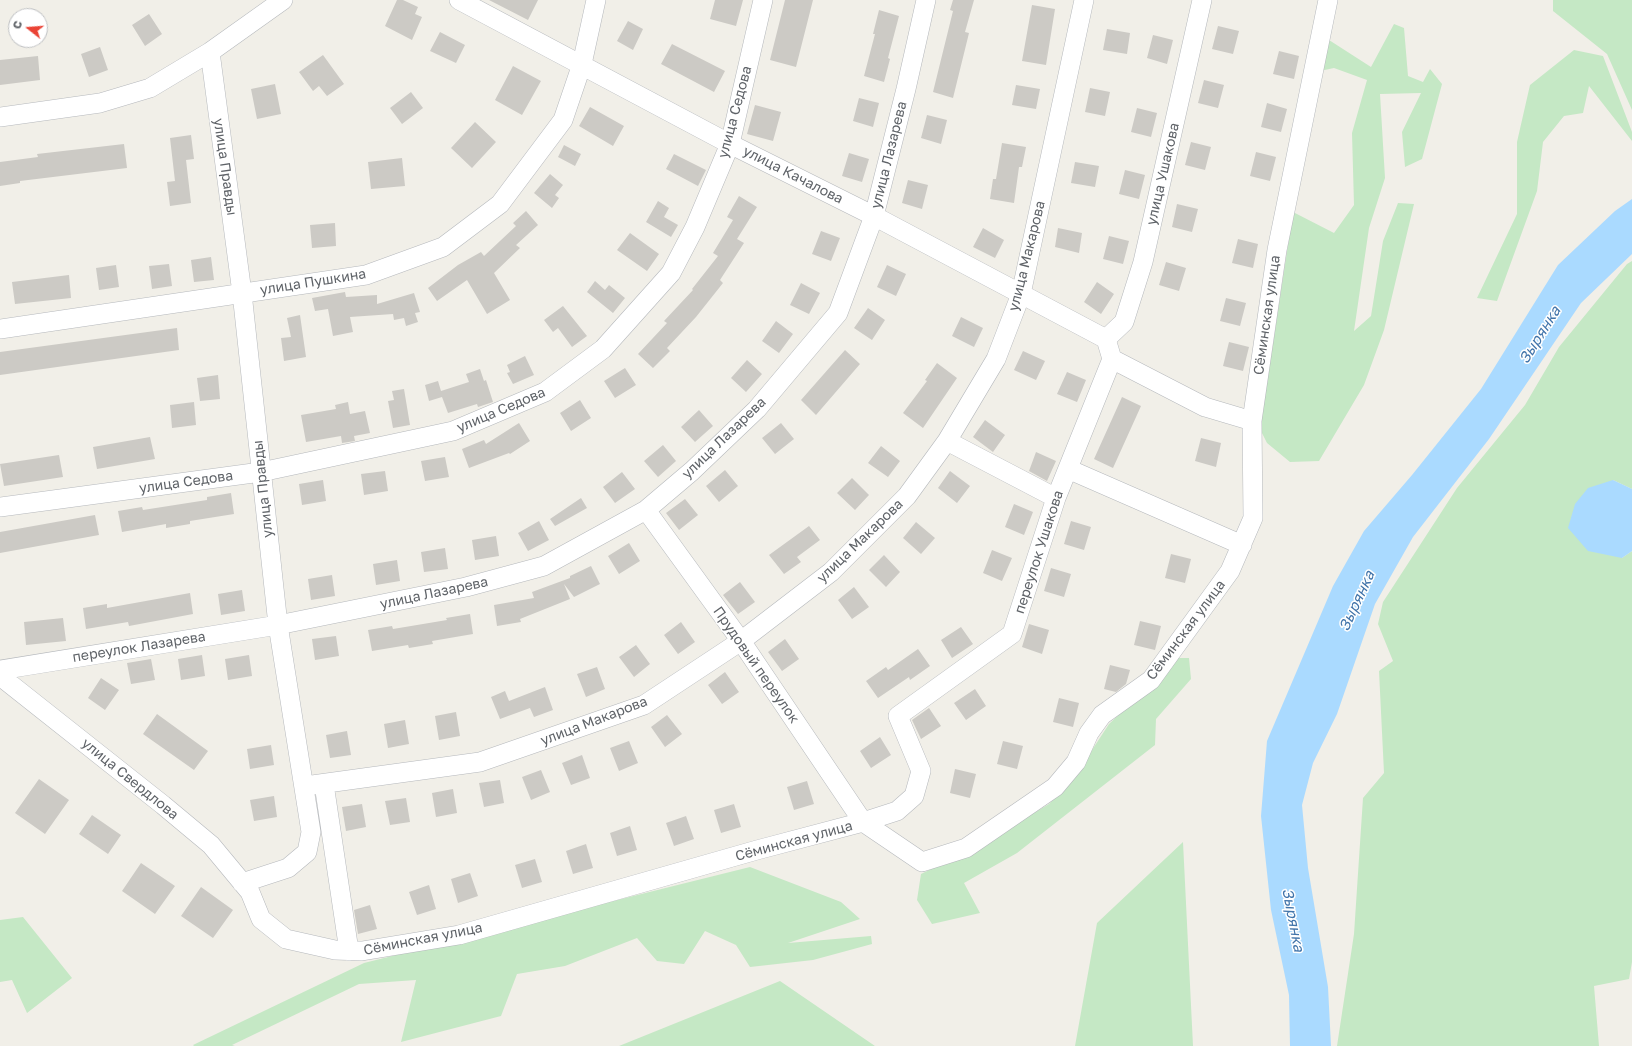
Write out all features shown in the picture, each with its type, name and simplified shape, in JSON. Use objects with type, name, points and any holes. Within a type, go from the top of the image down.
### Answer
[{"type":"street","points":[[0,117],[100,103],[150,88],[210,52],[283,0]]},
{"type":"street","name":"улица Качалова","points":[[459,0],[730,144],[874,216],[1106,339]]},
{"type":"street","name":"улица Пушкина","points":[[0,329],[242,292],[366,275],[443,247],[500,204],[563,120],[582,64],[596,0]]},
{"type":"street","name":"улица Седова","points":[[0,507],[261,472],[453,431],[545,392],[603,349],[671,273],[695,227],[730,144],[764,0]]},
{"type":"street","name":"улица Лазарева","points":[[278,625],[466,587],[544,566],[646,510],[692,471],[757,409],[838,314],[874,216],[906,89],[926,0]]},
{"type":"street","name":"улица Макарова","points":[[305,786],[480,762],[644,704],[741,641],[831,572],[907,496],[947,442],[996,359],[1021,294],[1084,0]]},
{"type":"street","name":"улица Ушакова","points":[[1106,339],[1124,322],[1143,262],[1202,0]]},
{"type":"street","name":"Сёминская улица","points":[[246,888],[260,919],[286,939],[335,950],[362,951],[459,935],[757,850],[863,822],[922,862],[966,848],[1055,786],[1076,762],[1089,733],[1102,714],[1151,680],[1230,571],[1253,518],[1252,420],[1277,250],[1328,0]]},
{"type":"street","name":"улица Правды","points":[[210,52],[242,292],[278,625],[305,786],[311,832],[307,852],[288,868],[246,888]]},
{"type":"street","points":[[1106,339],[1112,359],[1205,407],[1252,420]]},
{"type":"street","name":"переулок Ушакова","points":[[863,822],[896,811],[914,796],[921,771],[898,716],[1012,634],[1056,498],[1112,359]]},
{"type":"street","points":[[947,442],[1056,498]]},
{"type":"street","points":[[1068,469],[1242,546]]},
{"type":"street","name":"Прудовый переулок","points":[[646,510],[741,641],[863,822]]},
{"type":"street","name":"переулок Лазарева","points":[[0,670],[278,625]]},
{"type":"street","name":"улица Свердлова","points":[[0,676],[163,805],[211,845],[246,888]]},
{"type":"street","points":[[324,784],[349,951]]},
{"type":"green space","points":[[1553,0],[1632,0],[1632,110],[1607,54],[1553,11]]},
{"type":"green space","points":[[1394,24],[1404,28],[1408,76],[1423,82],[1430,69],[1442,84],[1422,159],[1405,167],[1402,132],[1421,93],[1380,94],[1385,178],[1369,228],[1354,331],[1371,316],[1383,241],[1398,203],[1414,204],[1384,330],[1364,385],[1319,461],[1290,462],[1267,443],[1260,429],[1293,212],[1334,233],[1354,205],[1352,133],[1367,80],[1334,68],[1320,71],[1329,40],[1371,67]]},
{"type":"green space","points":[[1574,50],[1603,56],[1632,132],[1632,141],[1589,86],[1583,113],[1564,116],[1543,142],[1537,191],[1497,301],[1477,298],[1517,214],[1517,142],[1530,85]]},
{"type":"green space","points":[[1632,261],[1632,489],[1613,480],[1622,558],[1632,551],[1632,962],[1629,979],[1594,986],[1599,1046],[1337,1046],[1354,934],[1363,798],[1384,773],[1379,671],[1393,661],[1378,624],[1383,602],[1457,488],[1525,405],[1559,347],[1627,264]]},
{"type":"green space","points":[[1172,658],[1189,658],[1191,679],[1156,719],[1155,745],[1017,853],[964,883],[980,913],[932,924],[917,900],[921,874],[976,847],[1049,804],[1077,773],[1109,724],[1150,685]]},
{"type":"green space","points":[[1183,842],[1193,1046],[1075,1046],[1097,923]]},
{"type":"green space","points":[[750,867],[841,902],[860,919],[788,943],[871,936],[872,944],[813,960],[750,967],[736,945],[705,931],[684,964],[657,961],[637,938],[565,966],[517,974],[501,1016],[401,1042],[416,980],[359,984],[232,1045],[235,1046],[193,1045],[364,963]]},
{"type":"green space","points":[[23,917],[72,978],[27,1013],[12,980],[0,982],[0,920]]},
{"type":"green space","points":[[780,981],[875,1046],[619,1046]]},
{"type":"water","name":"Зырянка","points":[[1632,199],[1632,254],[1581,303],[1489,439],[1413,537],[1375,604],[1337,714],[1313,763],[1302,805],[1308,868],[1328,987],[1331,1046],[1290,1046],[1289,995],[1271,910],[1261,816],[1267,741],[1333,586],[1364,531],[1412,475],[1481,389],[1558,265],[1615,211]]},
{"type":"water","points":[[1613,480],[1632,489],[1632,551],[1622,558],[1588,551],[1568,528],[1575,504],[1588,488]]},
{"type":"building","points":[[397,0],[403,0],[418,7],[415,14],[422,17],[412,40],[385,26]]},
{"type":"building","points":[[489,0],[538,0],[528,20]]},
{"type":"building","points":[[715,0],[743,0],[736,26],[710,19]]},
{"type":"building","points":[[785,0],[813,0],[796,67],[770,60]]},
{"type":"building","points":[[953,0],[974,0],[965,32],[969,33],[953,98],[933,92],[953,11],[950,10]]},
{"type":"building","points":[[1032,5],[1055,9],[1046,65],[1022,61]]},
{"type":"building","points":[[879,10],[899,16],[888,58],[890,59],[884,82],[864,76],[875,34],[873,34]]},
{"type":"building","points":[[149,14],[162,34],[145,46],[132,25]]},
{"type":"building","points":[[628,21],[643,29],[633,50],[617,41]]},
{"type":"building","points":[[1218,26],[1239,31],[1233,54],[1212,49]]},
{"type":"building","points":[[1107,29],[1130,33],[1127,54],[1103,50]]},
{"type":"building","points":[[440,32],[465,45],[456,63],[430,51]]},
{"type":"building","points":[[1153,35],[1173,40],[1167,64],[1147,58]]},
{"type":"building","points":[[672,44],[725,71],[714,92],[661,64]]},
{"type":"building","points":[[100,47],[108,70],[89,77],[81,54]]},
{"type":"building","points":[[1279,51],[1299,56],[1294,79],[1273,74]]},
{"type":"building","points":[[323,55],[344,84],[327,96],[319,86],[313,91],[299,72]]},
{"type":"building","points":[[38,56],[40,80],[0,85],[0,60]]},
{"type":"building","points":[[513,66],[541,81],[522,115],[495,100]]},
{"type":"building","points":[[1204,80],[1224,85],[1218,108],[1198,103]]},
{"type":"building","points":[[275,84],[281,114],[257,119],[251,89]]},
{"type":"building","points":[[1016,85],[1040,89],[1036,109],[1012,105]]},
{"type":"building","points":[[1090,88],[1110,92],[1105,116],[1085,112]]},
{"type":"building","points":[[411,92],[423,108],[402,124],[390,108]]},
{"type":"building","points":[[859,98],[879,103],[873,127],[853,121]]},
{"type":"building","points":[[1267,103],[1287,109],[1281,132],[1261,127]]},
{"type":"building","points":[[755,105],[781,112],[773,141],[747,134]]},
{"type":"building","points":[[590,107],[624,126],[613,146],[579,126]]},
{"type":"building","points":[[1137,108],[1157,113],[1151,137],[1131,132]]},
{"type":"building","points":[[927,115],[947,120],[941,144],[921,138]]},
{"type":"building","points":[[475,122],[496,142],[472,168],[451,148]]},
{"type":"building","points":[[191,135],[194,159],[186,160],[191,203],[170,206],[167,182],[175,181],[170,138]]},
{"type":"building","points":[[1191,142],[1211,147],[1205,170],[1185,165]]},
{"type":"building","points":[[1002,143],[1026,147],[1022,167],[1019,167],[1014,203],[990,199],[993,179],[996,179]]},
{"type":"building","points":[[124,144],[127,168],[20,181],[20,183],[0,186],[0,162],[38,157],[37,154]]},
{"type":"building","points":[[564,145],[581,154],[575,166],[558,157]]},
{"type":"building","points":[[1256,152],[1276,157],[1270,181],[1250,176]]},
{"type":"building","points":[[849,153],[869,159],[862,182],[842,176]]},
{"type":"building","points":[[674,154],[706,170],[698,186],[666,169]]},
{"type":"building","points":[[402,158],[405,186],[371,189],[368,162]]},
{"type":"building","points":[[1075,162],[1099,166],[1095,187],[1071,183]]},
{"type":"building","points":[[1125,170],[1145,175],[1139,199],[1119,194]]},
{"type":"building","points":[[550,174],[563,185],[555,195],[559,198],[552,208],[534,193]]},
{"type":"building","points":[[908,180],[928,185],[922,209],[902,203]]},
{"type":"building","points":[[739,196],[757,207],[737,239],[744,243],[720,280],[723,283],[696,317],[667,348],[670,351],[653,368],[638,354],[667,323],[664,321],[693,290],[692,289],[718,256],[713,253],[733,220],[727,217]]},
{"type":"building","points":[[658,201],[669,208],[664,217],[678,225],[671,237],[646,222]]},
{"type":"building","points":[[1177,204],[1198,209],[1192,232],[1172,227]]},
{"type":"building","points":[[526,211],[538,225],[516,245],[520,248],[494,273],[510,300],[487,314],[467,280],[437,301],[428,288],[458,265],[481,252],[484,256],[516,226],[513,223]]},
{"type":"building","points":[[335,223],[336,246],[312,248],[310,225]]},
{"type":"building","points":[[983,228],[1004,240],[995,258],[973,247]]},
{"type":"building","points":[[1058,228],[1082,233],[1079,253],[1055,247]]},
{"type":"building","points":[[821,231],[840,238],[831,261],[812,254]]},
{"type":"building","points":[[630,233],[659,254],[647,271],[617,250]]},
{"type":"building","points":[[1109,236],[1129,241],[1123,264],[1103,259]]},
{"type":"building","points":[[1238,239],[1258,244],[1253,268],[1232,263]]},
{"type":"building","points":[[211,257],[214,280],[194,282],[191,260]]},
{"type":"building","points":[[1166,262],[1186,268],[1179,291],[1159,285]]},
{"type":"building","points":[[169,264],[172,286],[152,289],[149,266]]},
{"type":"building","points":[[116,265],[119,287],[99,290],[96,268]]},
{"type":"building","points":[[887,265],[906,274],[896,296],[877,287]]},
{"type":"building","points":[[69,275],[71,298],[15,304],[12,282]]},
{"type":"building","points":[[595,281],[605,290],[609,285],[625,298],[613,313],[587,292]]},
{"type":"building","points":[[1097,282],[1114,294],[1101,314],[1084,302]]},
{"type":"building","points":[[801,283],[820,293],[809,314],[790,305]]},
{"type":"building","points":[[345,292],[346,297],[377,295],[377,304],[414,293],[420,312],[415,313],[418,322],[406,326],[404,318],[394,320],[393,314],[350,317],[353,332],[333,336],[328,309],[315,311],[312,298]]},
{"type":"building","points":[[1226,298],[1246,303],[1240,326],[1220,321]]},
{"type":"building","points":[[563,306],[587,336],[572,347],[558,328],[553,332],[544,320]]},
{"type":"building","points":[[868,308],[885,320],[872,340],[854,328]]},
{"type":"building","points":[[300,315],[306,357],[284,361],[281,338],[291,337],[287,318]]},
{"type":"building","points":[[961,317],[983,328],[974,347],[952,336]]},
{"type":"building","points":[[776,321],[793,334],[779,353],[762,341]]},
{"type":"building","points":[[177,328],[179,350],[0,375],[0,352]]},
{"type":"building","points":[[1229,342],[1249,347],[1243,371],[1223,366]]},
{"type":"building","points":[[845,350],[860,364],[816,415],[801,400]]},
{"type":"building","points":[[1023,351],[1045,361],[1036,380],[1014,370]]},
{"type":"building","points":[[525,356],[534,375],[513,384],[507,373],[510,372],[507,365]]},
{"type":"building","points":[[747,360],[762,374],[746,392],[731,378]]},
{"type":"building","points":[[937,363],[957,378],[923,428],[903,413],[927,381],[925,380]]},
{"type":"building","points":[[625,368],[636,385],[615,398],[604,381]]},
{"type":"building","points":[[480,369],[484,381],[486,380],[493,402],[478,407],[477,404],[448,413],[442,397],[429,401],[425,385],[438,381],[441,391],[469,382],[466,374]]},
{"type":"building","points":[[1067,372],[1086,380],[1077,402],[1057,394]]},
{"type":"building","points":[[218,375],[220,399],[200,401],[197,378]]},
{"type":"building","points":[[404,389],[410,425],[393,428],[388,401],[394,400],[392,391]]},
{"type":"building","points":[[1122,397],[1141,406],[1113,468],[1094,459]]},
{"type":"building","points":[[580,400],[591,418],[571,431],[560,413]]},
{"type":"building","points":[[194,402],[196,425],[172,428],[170,405]]},
{"type":"building","points":[[348,402],[350,414],[365,411],[370,433],[354,436],[355,441],[342,443],[341,436],[306,442],[301,415],[336,409],[335,405]]},
{"type":"building","points":[[699,410],[713,426],[695,442],[681,427]]},
{"type":"building","points":[[985,420],[1005,435],[993,452],[973,437]]},
{"type":"building","points":[[519,423],[530,441],[510,454],[509,453],[469,468],[462,449],[484,440],[486,444]]},
{"type":"building","points":[[781,423],[794,439],[775,454],[762,438]]},
{"type":"building","points":[[150,437],[155,459],[97,469],[93,447]]},
{"type":"building","points":[[1201,438],[1221,443],[1216,467],[1195,461]]},
{"type":"building","points":[[663,445],[676,461],[658,477],[644,461]]},
{"type":"building","points":[[881,446],[900,461],[888,477],[868,463]]},
{"type":"building","points":[[1036,452],[1056,461],[1047,481],[1029,471]]},
{"type":"building","points":[[59,455],[63,477],[4,486],[0,464]]},
{"type":"building","points":[[445,457],[449,477],[425,481],[421,461]]},
{"type":"building","points":[[725,470],[738,486],[719,502],[706,486]]},
{"type":"building","points":[[385,471],[388,491],[364,495],[361,474]]},
{"type":"building","points":[[950,471],[970,486],[957,503],[938,488]]},
{"type":"building","points":[[622,472],[635,489],[615,503],[603,487]]},
{"type":"building","points":[[852,478],[869,495],[855,510],[837,493]]},
{"type":"building","points":[[323,480],[326,501],[302,505],[299,484]]},
{"type":"building","points":[[231,493],[234,514],[190,521],[190,524],[166,528],[166,524],[122,532],[118,511],[142,507],[143,510],[207,500],[207,497]]},
{"type":"building","points":[[581,498],[587,508],[555,526],[550,519]]},
{"type":"building","points":[[685,499],[698,515],[679,530],[666,513]]},
{"type":"building","points":[[1014,504],[1033,512],[1024,535],[1005,527]]},
{"type":"building","points":[[95,515],[99,535],[0,553],[0,532]]},
{"type":"building","points":[[539,521],[549,540],[528,551],[518,533]]},
{"type":"building","points":[[1071,521],[1091,527],[1084,550],[1064,544]]},
{"type":"building","points":[[916,522],[935,538],[921,554],[903,538]]},
{"type":"building","points":[[809,526],[820,540],[797,557],[801,562],[784,574],[769,555]]},
{"type":"building","points":[[496,536],[499,556],[475,560],[472,540]]},
{"type":"building","points":[[629,543],[640,561],[619,574],[608,556]]},
{"type":"building","points":[[445,548],[448,569],[424,572],[421,552]]},
{"type":"building","points":[[992,550],[1012,558],[1002,581],[983,573]]},
{"type":"building","points":[[1171,554],[1191,559],[1185,583],[1165,578]]},
{"type":"building","points":[[884,555],[900,572],[886,587],[869,570]]},
{"type":"building","points":[[397,560],[400,581],[376,585],[373,564]]},
{"type":"building","points":[[591,566],[600,584],[574,597],[564,584],[570,599],[520,619],[521,622],[497,626],[494,605],[534,598],[532,592],[570,578],[570,576]]},
{"type":"building","points":[[1051,568],[1071,574],[1064,597],[1044,591]]},
{"type":"building","points":[[332,575],[335,596],[311,600],[308,579]]},
{"type":"building","points":[[740,582],[755,602],[738,614],[723,595]]},
{"type":"building","points":[[854,587],[869,607],[852,619],[838,600]]},
{"type":"building","points":[[242,590],[245,611],[221,615],[218,594]]},
{"type":"building","points":[[190,593],[193,614],[129,626],[128,622],[86,629],[83,608],[107,604],[107,608]]},
{"type":"building","points":[[470,614],[473,634],[432,641],[433,644],[409,648],[408,645],[372,651],[368,630],[392,626],[393,629],[447,620],[446,618]]},
{"type":"building","points":[[63,618],[66,641],[26,645],[24,622]]},
{"type":"building","points":[[1140,621],[1161,626],[1155,650],[1134,645]]},
{"type":"building","points":[[681,622],[695,642],[678,654],[664,635]]},
{"type":"building","points":[[1029,624],[1049,630],[1042,654],[1022,647]]},
{"type":"building","points":[[961,627],[973,644],[952,658],[941,640]]},
{"type":"building","points":[[336,636],[339,656],[315,660],[312,639]]},
{"type":"building","points":[[785,639],[799,659],[782,671],[768,652]]},
{"type":"building","points":[[636,645],[650,664],[634,677],[619,657]]},
{"type":"building","points":[[918,649],[930,666],[910,680],[909,677],[878,698],[866,681],[886,667],[888,670]]},
{"type":"building","points":[[202,655],[205,676],[181,680],[178,659]]},
{"type":"building","points":[[249,655],[252,676],[228,680],[225,659]]},
{"type":"building","points":[[151,659],[155,680],[131,684],[127,663]]},
{"type":"building","points":[[1110,665],[1130,670],[1126,684],[1116,692],[1104,689]]},
{"type":"building","points":[[597,667],[605,689],[586,697],[577,674]]},
{"type":"building","points":[[725,672],[739,692],[722,704],[708,685]]},
{"type":"building","points":[[101,678],[119,690],[105,710],[88,698]]},
{"type":"building","points":[[545,687],[553,710],[534,717],[530,708],[500,719],[491,697],[505,691],[509,701]]},
{"type":"building","points":[[975,689],[986,706],[966,720],[954,703]]},
{"type":"building","points":[[1059,698],[1079,703],[1073,727],[1053,722]]},
{"type":"building","points":[[929,708],[941,726],[921,739],[912,720]]},
{"type":"building","points":[[456,712],[460,736],[439,740],[435,716]]},
{"type":"building","points":[[157,714],[208,751],[194,770],[143,734]]},
{"type":"building","points":[[667,715],[682,734],[665,747],[651,727]]},
{"type":"building","points":[[405,720],[409,744],[388,748],[384,724]]},
{"type":"building","points":[[347,731],[351,755],[330,758],[326,735]]},
{"type":"building","points":[[880,737],[891,755],[871,768],[860,751]]},
{"type":"building","points":[[629,741],[638,763],[619,771],[610,748]]},
{"type":"building","points":[[1003,741],[1023,746],[1017,769],[997,764]]},
{"type":"building","points":[[271,745],[274,765],[250,769],[247,749]]},
{"type":"building","points":[[582,755],[590,778],[571,785],[562,763]]},
{"type":"building","points":[[955,769],[976,774],[970,798],[950,793]]},
{"type":"building","points":[[541,770],[550,792],[531,800],[522,777]]},
{"type":"building","points":[[39,779],[69,800],[45,834],[15,813]]},
{"type":"building","points":[[500,780],[504,803],[484,807],[479,783]]},
{"type":"building","points":[[807,781],[814,804],[794,810],[787,787]]},
{"type":"building","points":[[453,789],[457,813],[436,817],[432,793]]},
{"type":"building","points":[[274,796],[277,817],[254,821],[250,800]]},
{"type":"building","points":[[406,798],[410,822],[390,825],[385,801]]},
{"type":"building","points":[[362,804],[366,827],[346,831],[342,807]]},
{"type":"building","points":[[734,804],[741,827],[721,833],[714,810]]},
{"type":"building","points":[[92,815],[121,835],[108,854],[79,834]]},
{"type":"building","points":[[686,816],[694,839],[674,846],[666,823]]},
{"type":"building","points":[[630,826],[637,850],[617,856],[610,833]]},
{"type":"building","points":[[586,844],[593,868],[573,874],[566,851]]},
{"type":"building","points":[[535,859],[542,882],[522,888],[515,865]]},
{"type":"building","points":[[141,863],[175,886],[155,914],[122,891]]},
{"type":"building","points":[[470,873],[478,896],[458,903],[451,879]]},
{"type":"building","points":[[429,885],[436,909],[417,915],[409,892]]},
{"type":"building","points":[[201,887],[233,910],[213,938],[181,916]]},
{"type":"building","points":[[370,905],[377,929],[358,934],[354,910]]}]
